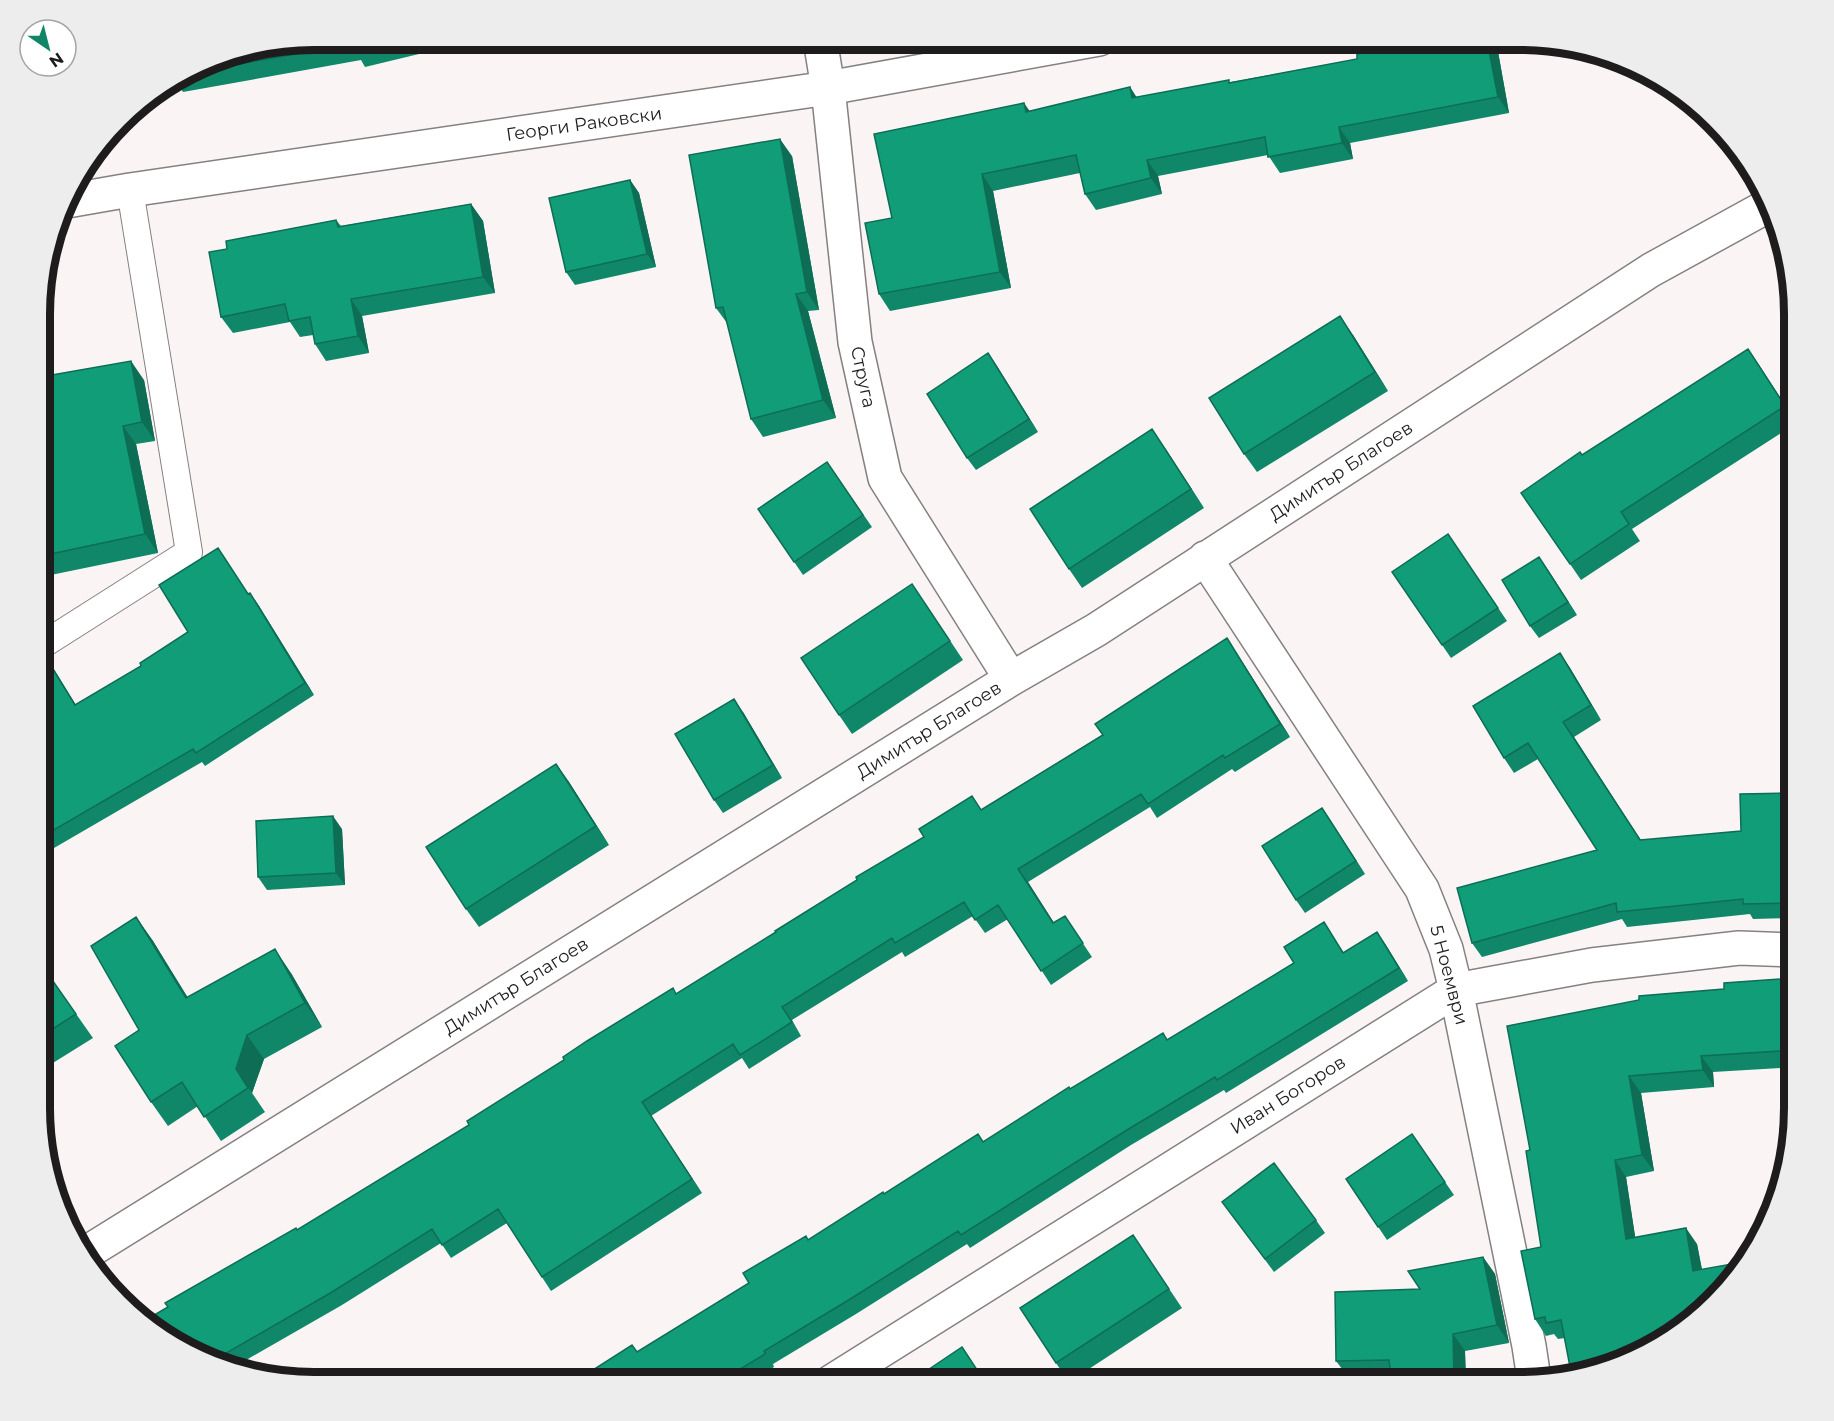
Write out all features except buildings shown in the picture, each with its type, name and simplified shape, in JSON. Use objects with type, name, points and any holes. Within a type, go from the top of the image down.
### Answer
[{"type":"street","name":"Струга","points":[[821,50],[828,88],[855,342],[885,478],[1011,679]]},
{"type":"street","name":"Георги Раковски","points":[[76,199],[828,88],[1038,50]]},
{"type":"street","name":"Димитър Благоев","points":[[91,1250],[1011,679],[1096,630],[1651,270],[1762,209]]},
{"type":"street","name":"5 Ноември","points":[[1206,558],[1422,889],[1446,949],[1456,990],[1533,1371]]},
{"type":"street","name":"Иван Богоров","points":[[847,1372],[1456,990],[1592,965],[1739,948],[1784,950]]},
{"type":"lane","points":[[50,640],[189,552],[130,190]]}]
